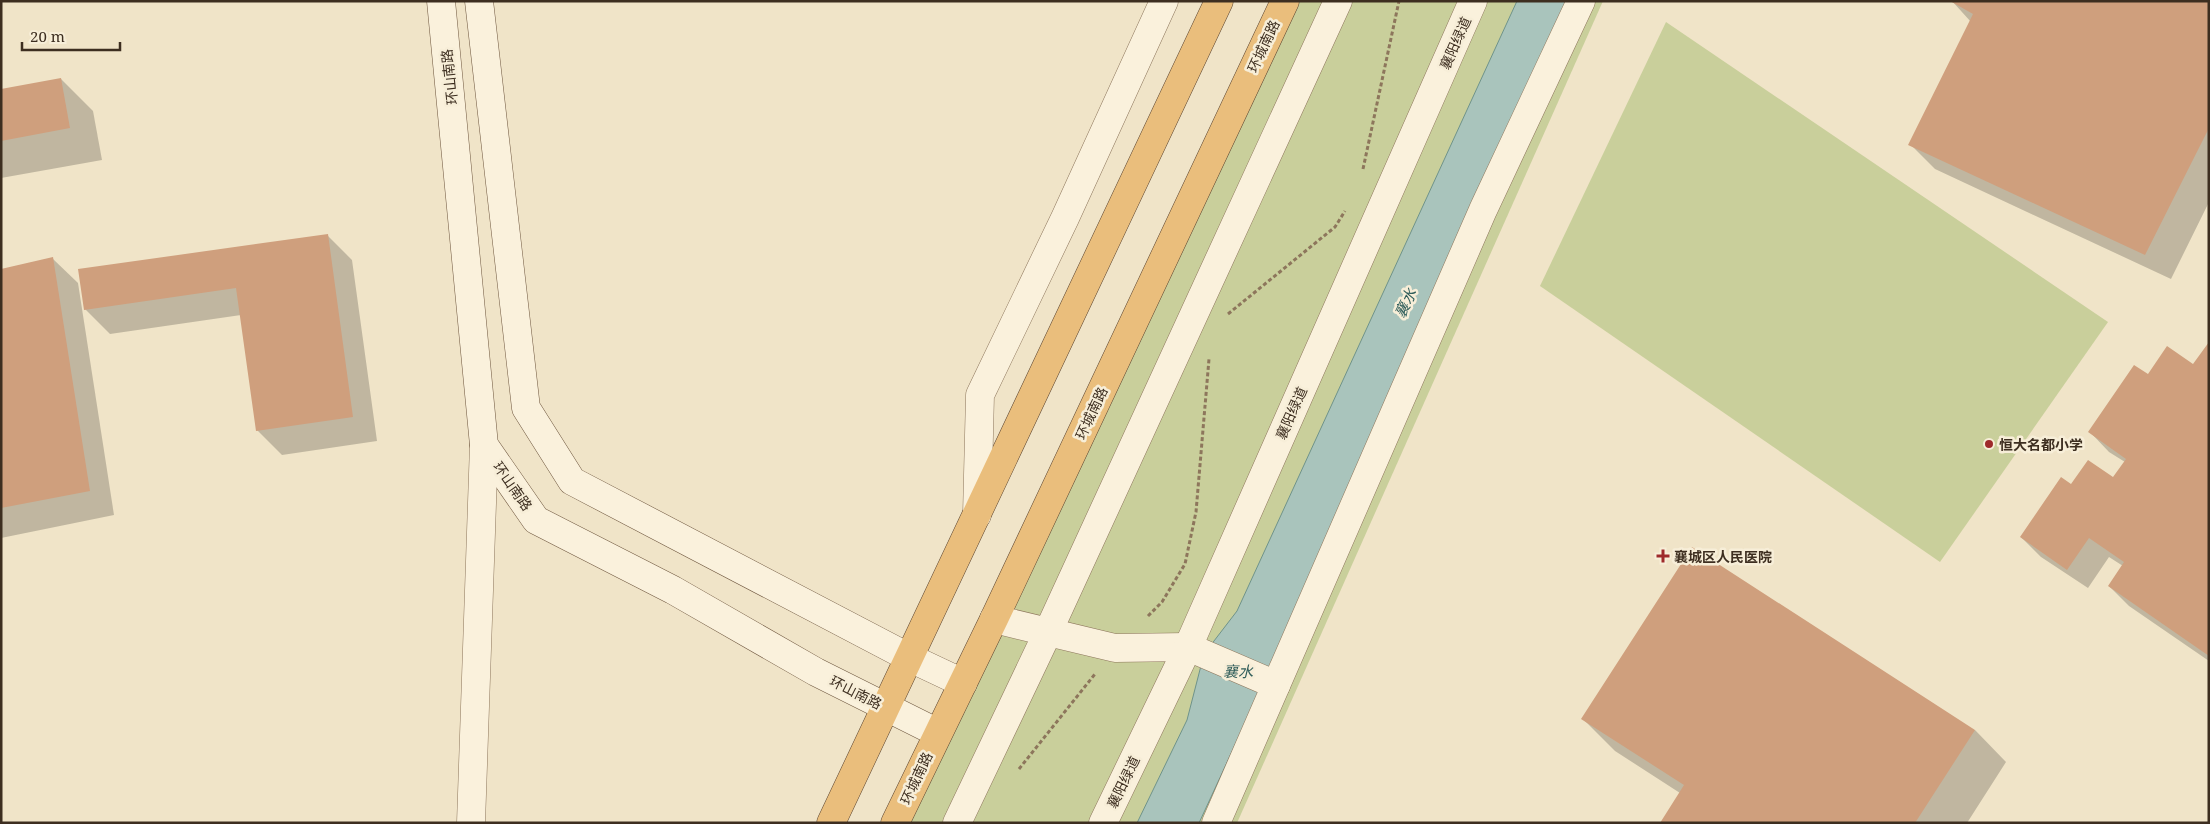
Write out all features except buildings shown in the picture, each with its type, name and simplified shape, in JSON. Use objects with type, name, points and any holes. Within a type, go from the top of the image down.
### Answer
[{"type":"highway","points":[[831,823],[1219,1]]},
{"type":"highway","name":"环城南路","points":[[895,823],[994,619],[1285,1]]},
{"type":"street","name":"环山南路","points":[[441,1],[484,445],[536,520],[673,590],[816,672],[938,733]]},
{"type":"street","points":[[480,1],[526,408],[572,481],[910,658],[962,683]]},
{"type":"street","points":[[977,515],[980,395],[1065,218],[1164,1]]},
{"type":"street","points":[[957,823],[1048,632],[1338,1]]},
{"type":"street","name":"襄阳绿道","points":[[1103,823],[1188,646],[1474,1]]},
{"type":"street","points":[[1216,823],[1482,210],[1581,1]]},
{"type":"street","points":[[471,823],[484,445]]},
{"type":"street","points":[[994,619],[1116,648],[1188,646],[1275,685]]},
{"type":"path","points":[[1361,177],[1399,1]]},
{"type":"path","points":[[1224,323],[1228,315],[1335,227],[1348,205]]},
{"type":"path","points":[[1014,775],[1116,648],[1162,602],[1185,564],[1196,512],[1209,356]]},
{"type":"green space","points":[[1285,1],[1603,1],[1237,823],[895,823]]},
{"type":"green space","name":"恒大名都小学","points":[[1666,22],[2108,322],[1940,562],[1540,286]]},
{"type":"water","name":"襄水","points":[[1517,1],[1579,1],[1199,823],[1137,823],[1187,720],[1204,654],[1237,611]]},
{"type":"place","name":"恒大名都小学","points":[[1989,444]]},
{"type":"place","name":"襄城区人民医院","points":[[1663,556]]}]
